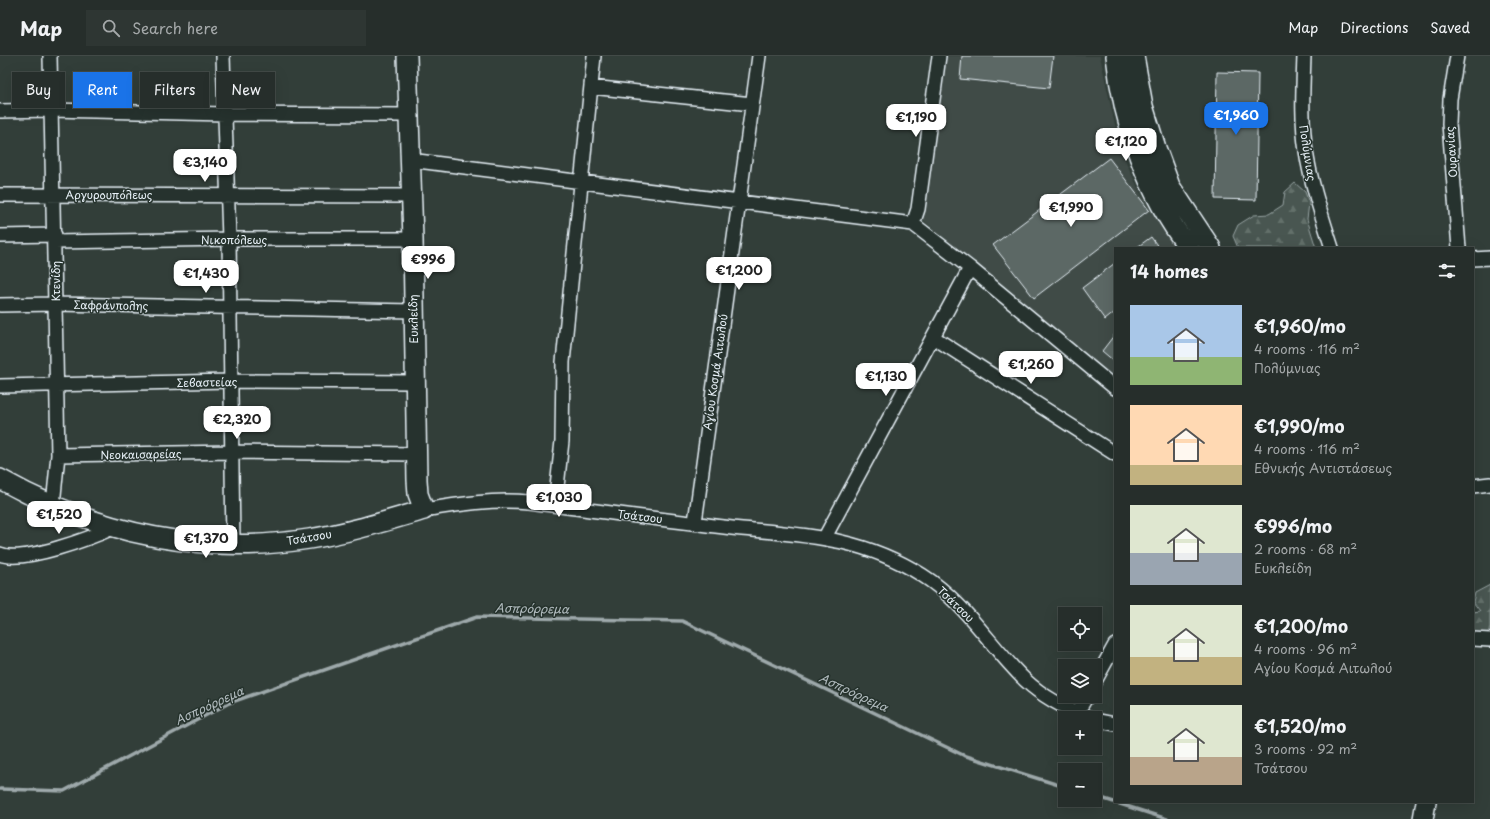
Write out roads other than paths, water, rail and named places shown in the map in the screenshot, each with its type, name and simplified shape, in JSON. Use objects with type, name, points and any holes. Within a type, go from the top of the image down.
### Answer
[{"type":"street","name":"Κτενίδη","points":[[50,56],[55,238],[58,455],[53,505]]},
{"type":"street","points":[[223,56],[230,306],[233,544]]},
{"type":"street","name":"Ευκλείδη","points":[[406,56],[413,239],[416,454],[418,494],[424,510]]},
{"type":"street","points":[[556,505],[562,441],[563,362],[594,56]]},
{"type":"street","name":"Αγίου Κοσμά Αιτωλού","points":[[694,522],[759,56]]},
{"type":"street","points":[[913,224],[918,209],[939,56]]},
{"type":"street","points":[[1116,56],[1126,113],[1148,178],[1163,208],[1188,247]]},
{"type":"street","points":[[1134,56],[1143,106],[1170,186],[1210,247]]},
{"type":"street","name":"Πολύμνιας","points":[[1304,56],[1303,119],[1306,150],[1312,181],[1332,247]]},
{"type":"street","name":"Ουρανίας","points":[[1457,56],[1450,99],[1449,118],[1459,247]]},
{"type":"street","points":[[591,87],[752,104]]},
{"type":"street","points":[[0,111],[51,110],[225,114],[408,114]]},
{"type":"street","points":[[410,160],[739,200],[913,224],[970,268],[1114,387]]},
{"type":"street","name":"Αργυρουπόλεως","points":[[0,195],[411,196]]},
{"type":"street","name":"Νικοπόλεως","points":[[0,236],[55,238],[413,239]]},
{"type":"street","points":[[1474,259],[1490,258]]},
{"type":"street","points":[[825,537],[970,268]]},
{"type":"street","name":"Σαφράνπολης","points":[[0,305],[55,304],[230,306],[413,311]]},
{"type":"street","points":[[933,337],[1114,453]]},
{"type":"street","name":"Σεβαστείας","points":[[0,386],[230,381],[414,382]]},
{"type":"street","name":"Νεοκαισαρείας","points":[[58,455],[232,452],[416,454]]},
{"type":"street","name":"Τσάτσου","points":[[0,479],[53,505],[116,527],[141,535],[190,543],[274,543],[310,539],[363,528],[424,510],[468,503],[504,500],[825,537],[844,541],[878,552],[906,566],[934,583],[967,612],[1025,680],[1047,696],[1074,711]]},
{"type":"street","points":[[1474,486],[1490,484]]},
{"type":"street","points":[[0,554],[14,556],[39,553],[83,541],[116,527]]},
{"type":"street","points":[[1474,638],[1490,640]]},
{"type":"street","points":[[1102,668],[1114,647]]},
{"type":"street","points":[[1102,721],[1114,724]]},
{"type":"street","points":[[1423,819],[1426,803]]},
{"type":"waterway","name":"Ασπρόρρεμα","points":[[0,789],[64,791],[229,703],[477,617],[682,621],[963,755],[1058,785]]},
{"type":"waterway","name":"Ασπρόρρεμα","points":[[1102,798],[1114,802]]},
{"type":"waterway","name":"Ασπρόρρεμα","points":[[1117,803],[1167,819]]}]
